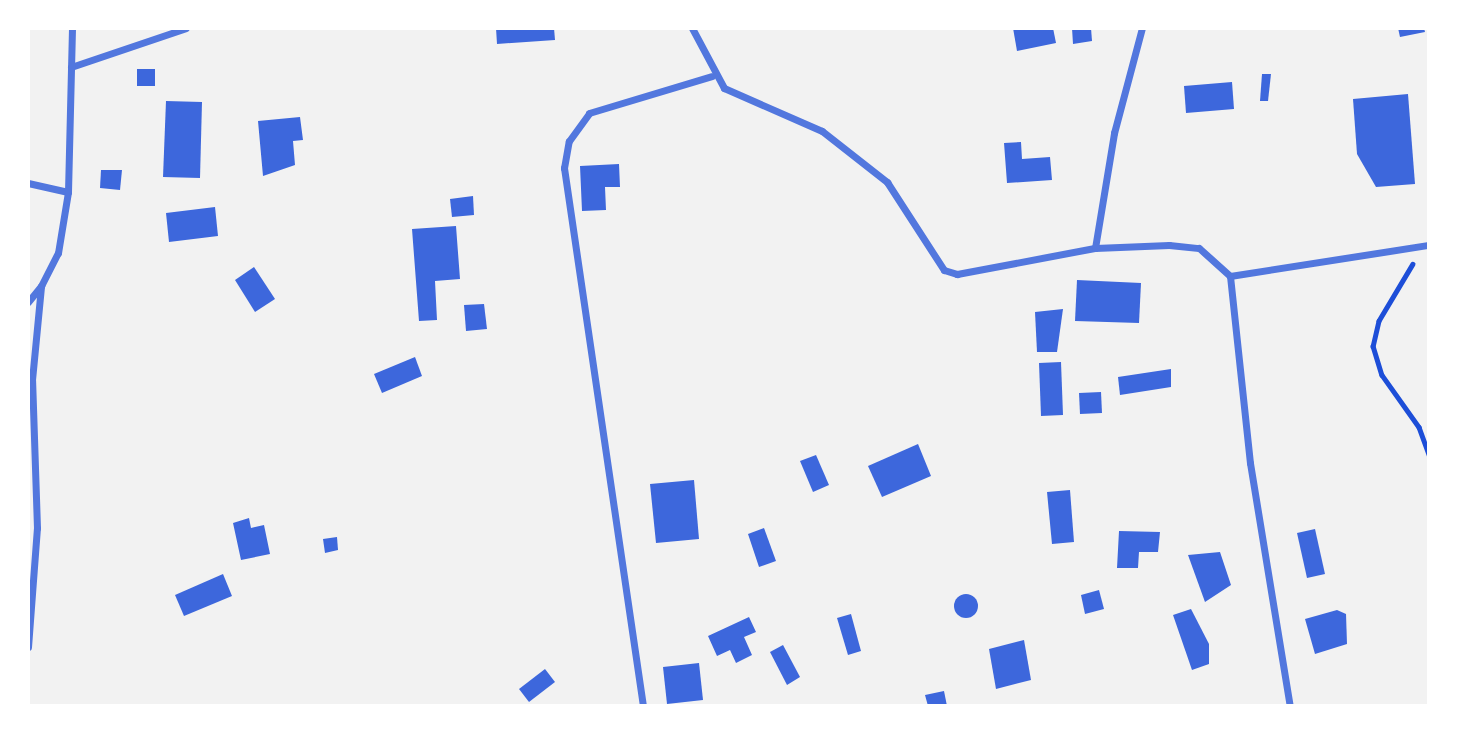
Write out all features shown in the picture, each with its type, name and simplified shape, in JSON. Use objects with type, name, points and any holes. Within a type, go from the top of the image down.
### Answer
[{"type":"street","points":[[28,302],[41,286],[58,253],[68,192],[72,28]]},
{"type":"street","points":[[71,67],[186,28]]},
{"type":"street","points":[[692,28],[712,76],[740,98],[822,131],[887,182],[944,270],[957,274],[1095,248],[1199,248],[1230,276],[1250,463],[1290,706]]},
{"type":"street","points":[[1095,248],[1114,133],[1142,28]]},
{"type":"street","points":[[643,706],[564,167],[569,141],[589,113],[712,76]]},
{"type":"street","points":[[28,183],[68,192]]},
{"type":"street","points":[[1230,276],[1427,246]]},
{"type":"street","points":[[28,647],[37,528],[31,454],[41,286]]},
{"type":"path","points":[[1427,246],[1379,321],[1373,346],[1382,375],[1419,427],[1429,455]]},
{"type":"building","points":[[496,28],[554,28],[555,40],[497,44]]},
{"type":"building","points":[[1013,28],[1053,28],[1056,43],[1017,51]]},
{"type":"building","points":[[1072,28],[1091,28],[1092,41],[1073,44]]},
{"type":"building","points":[[1398,28],[1424,28],[1425,32],[1400,37]]},
{"type":"building","points":[[137,69],[155,69],[155,86],[137,86]]},
{"type":"building","points":[[1262,74],[1271,74],[1268,101],[1260,101]]},
{"type":"building","points":[[1232,82],[1234,109],[1186,113],[1184,86]]},
{"type":"building","points":[[1408,94],[1415,184],[1376,187],[1357,154],[1353,99]]},
{"type":"building","points":[[166,101],[202,102],[200,178],[163,177]]},
{"type":"building","points":[[300,117],[303,140],[293,141],[295,165],[263,176],[258,121]]},
{"type":"building","points":[[1021,142],[1022,159],[1050,157],[1052,180],[1007,183],[1004,143]]},
{"type":"building","points":[[619,164],[620,187],[605,187],[606,210],[582,211],[580,166]]},
{"type":"building","points":[[101,170],[122,170],[120,190],[100,188]]},
{"type":"building","points":[[473,196],[474,215],[452,217],[450,199]]},
{"type":"building","points":[[215,207],[218,236],[169,242],[166,213]]},
{"type":"building","points":[[456,226],[460,279],[435,281],[437,320],[419,321],[412,229]]},
{"type":"building","points":[[254,267],[275,299],[255,312],[235,280]]},
{"type":"building","points":[[1077,280],[1141,283],[1139,323],[1075,321]]},
{"type":"building","points":[[484,304],[487,329],[466,331],[464,305]]},
{"type":"building","points":[[1063,309],[1057,352],[1037,352],[1035,312]]},
{"type":"building","points":[[415,357],[422,376],[382,393],[374,374]]},
{"type":"building","points":[[1061,362],[1063,415],[1041,416],[1039,363]]},
{"type":"building","points":[[1171,369],[1171,387],[1120,395],[1118,377]]},
{"type":"building","points":[[1101,392],[1102,413],[1080,414],[1079,393]]},
{"type":"building","points":[[918,444],[931,476],[882,497],[868,466]]},
{"type":"building","points":[[816,455],[829,485],[813,492],[800,461]]},
{"type":"building","points":[[694,480],[699,539],[656,543],[650,484]]},
{"type":"building","points":[[1070,490],[1074,542],[1052,544],[1047,492]]},
{"type":"building","points":[[249,518],[251,528],[264,525],[270,554],[241,560],[233,523]]},
{"type":"building","points":[[764,528],[776,561],[759,567],[748,534]]},
{"type":"building","points":[[1315,529],[1325,574],[1307,578],[1297,533]]},
{"type":"building","points":[[1119,531],[1160,532],[1158,552],[1139,552],[1138,568],[1117,568]]},
{"type":"building","points":[[337,537],[338,550],[325,553],[323,539]]},
{"type":"building","points":[[1220,552],[1231,585],[1205,602],[1188,555]]},
{"type":"building","points":[[223,574],[232,596],[184,616],[175,595]]},
{"type":"building","points":[[1099,590],[1104,609],[1085,614],[1081,595]]},
{"type":"building","points":[[966,594],[975,597],[978,606],[975,615],[966,618],[957,615],[954,606],[957,597]]},
{"type":"building","points":[[1191,609],[1209,644],[1209,664],[1192,670],[1173,615]]},
{"type":"building","points":[[1337,610],[1346,614],[1347,644],[1315,654],[1305,619]]},
{"type":"building","points":[[851,614],[861,651],[848,655],[837,618]]},
{"type":"building","points":[[749,617],[756,632],[744,637],[752,655],[736,663],[730,650],[717,656],[708,636]]},
{"type":"building","points":[[1024,640],[1031,680],[996,689],[989,649]]},
{"type":"building","points":[[783,645],[800,677],[787,685],[770,652]]},
{"type":"building","points":[[699,663],[703,700],[667,704],[663,667]]},
{"type":"building","points":[[545,669],[555,682],[529,702],[519,689]]},
{"type":"building","points":[[944,691],[947,706],[928,706],[925,695]]}]
